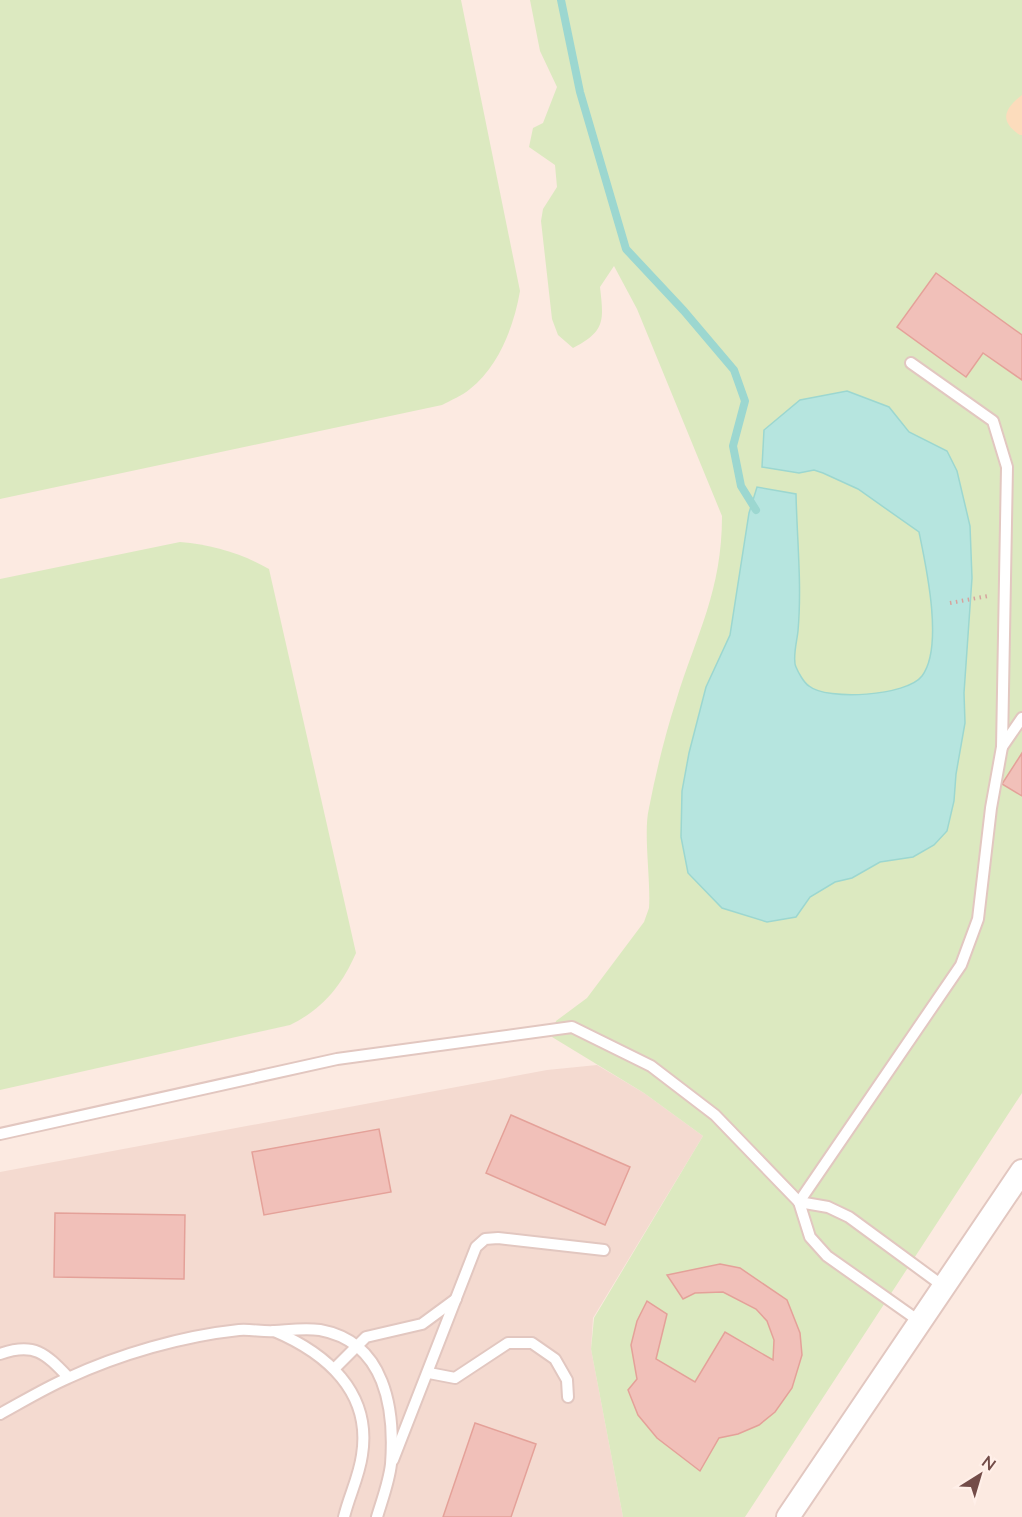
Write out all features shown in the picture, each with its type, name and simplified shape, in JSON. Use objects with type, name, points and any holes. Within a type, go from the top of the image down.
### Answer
[{"type":"street","points":[[788,1517],[1022,1172]]},
{"type":"lane","points":[[799,1202],[961,965],[978,919],[990,808],[1002,747],[1007,467],[993,421],[911,363]]},
{"type":"lane","points":[[1002,747],[1022,718]]},
{"type":"lane","points":[[0,1134],[337,1059],[572,1027],[651,1066],[715,1115],[799,1202],[810,1237],[827,1256],[919,1321]]},
{"type":"lane","points":[[799,1202],[828,1207],[849,1217],[943,1286]]},
{"type":"lane","points":[[376,1517],[391,1466],[459,1297],[476,1247],[485,1239],[498,1238],[604,1250]]},
{"type":"lane","points":[[335,1368],[366,1337],[422,1324],[459,1297]]},
{"type":"lane","points":[[0,1414],[68,1377],[128,1356],[203,1336],[240,1330],[274,1331],[290,1328],[320,1330],[355,1346],[374,1365],[389,1400],[392,1423],[391,1466]]},
{"type":"lane","points":[[274,1331],[304,1344],[335,1368],[356,1404],[364,1439],[360,1468],[344,1517]]},
{"type":"lane","points":[[429,1373],[455,1378],[508,1343],[532,1342],[555,1359],[567,1380],[568,1397]]},
{"type":"lane","points":[[0,1354],[20,1347],[46,1354],[68,1377]]},
{"type":"path","points":[[950,603],[997,594]]},
{"type":"shaded area","points":[[597,1065],[644,1093],[703,1136],[593,1318],[591,1349],[623,1517],[0,1517],[0,1172],[547,1070]]},
{"type":"green space","points":[[0,0],[461,0],[520,291],[514,318],[504,344],[489,369],[467,391],[442,405],[0,499]]},
{"type":"green space","points":[[530,0],[1022,0],[1022,1093],[745,1517],[623,1517],[591,1349],[594,1318],[703,1136],[644,1093],[552,1037],[556,1021],[587,998],[644,922],[649,908],[647,818],[668,727],[713,590],[721,543],[722,516],[637,309],[614,266],[600,287],[602,317],[600,324],[584,342],[573,348],[558,335],[552,319],[541,221],[543,209],[557,187],[555,165],[529,147],[533,128],[543,123],[557,87],[540,51]]},
{"type":"green space","points":[[180,542],[226,551],[248,558],[269,569],[356,953],[338,986],[322,1004],[290,1025],[0,1090],[0,579]]},
{"type":"sand","points":[[1022,95],[1022,135],[1020,135],[1009,125],[1006,115],[1011,105]]},
{"type":"water","points":[[847,391],[889,407],[909,432],[947,451],[957,471],[970,526],[972,578],[964,693],[965,723],[954,801],[947,831],[934,845],[913,857],[880,862],[852,878],[835,882],[810,897],[796,917],[767,922],[722,908],[688,873],[681,837],[682,791],[689,753],[706,687],[730,635],[749,513],[757,487],[796,494],[800,597],[794,659],[798,672],[807,685],[818,691],[849,695],[901,688],[914,683],[922,676],[932,646],[931,606],[919,532],[858,489],[823,473],[814,470],[799,473],[762,467],[764,430],[800,400]]},
{"type":"building","points":[[936,273],[1022,335],[1022,380],[983,353],[966,377],[897,327]]},
{"type":"building","points":[[1022,753],[1022,796],[1002,784]]},
{"type":"building","points":[[511,1115],[630,1167],[605,1225],[486,1173]]},
{"type":"building","points":[[379,1129],[391,1192],[264,1215],[252,1152]]},
{"type":"building","points":[[55,1213],[185,1215],[184,1279],[54,1277]]},
{"type":"building","points":[[720,1264],[740,1268],[787,1300],[800,1333],[802,1355],[792,1388],[775,1412],[759,1425],[738,1434],[719,1438],[700,1471],[657,1438],[638,1415],[628,1390],[637,1379],[631,1345],[637,1321],[647,1301],[667,1314],[656,1359],[695,1382],[725,1332],[773,1360],[774,1340],[767,1321],[756,1309],[723,1292],[695,1293],[683,1299],[667,1275]]},
{"type":"building","points":[[475,1423],[536,1444],[511,1517],[443,1517]]},
{"type":"waterway","points":[[561,0],[580,92],[626,249],[684,311],[734,370],[745,401],[733,446],[741,486],[756,510]]}]
